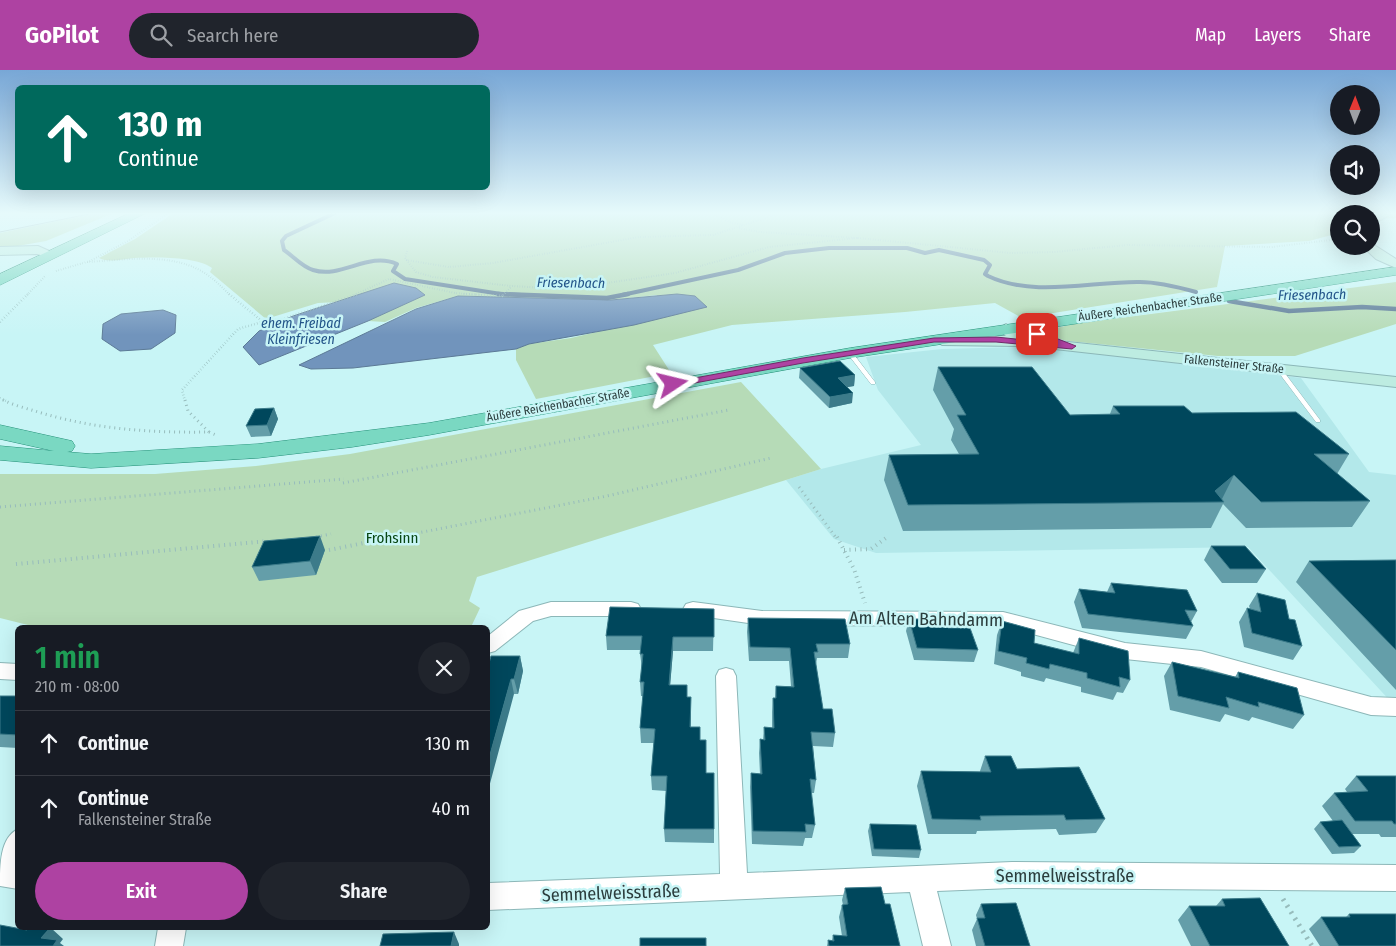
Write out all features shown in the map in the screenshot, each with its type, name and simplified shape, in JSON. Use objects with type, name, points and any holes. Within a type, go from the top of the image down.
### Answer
[{"type":"main road","points":[[24,253],[38,254]]},
{"type":"main road","points":[[0,256],[38,254]]},
{"type":"main road","points":[[0,268],[38,254]]},
{"type":"main road","points":[[0,280],[38,254]]},
{"type":"main road","points":[[1379,255],[1396,264]]},
{"type":"main road","name":"Äußere Reichenbacher Straße","points":[[6,456],[91,461],[164,455],[258,451],[420,430],[850,353],[1396,272]]},
{"type":"main road","name":"Falkensteiner Straße","points":[[1024,326],[1043,338],[1072,346]]},
{"type":"main road","name":"Falkensteiner Straße","points":[[1006,329],[1031,343],[1396,382]]},
{"type":"main road","points":[[934,340],[996,340],[1031,343]]},
{"type":"main road","name":"Äußere Reichenbacher Straße","points":[[0,432],[25,439],[68,446],[164,455]]},
{"type":"street","points":[[490,644],[526,616],[551,609],[650,609]]},
{"type":"street","name":"Am Alten Bahndamm","points":[[670,609],[700,609],[762,618],[1003,619],[1125,651],[1201,659],[1371,706],[1396,707]]},
{"type":"street","points":[[0,672],[15,672]]},
{"type":"street","points":[[726,676],[734,887]]},
{"type":"street","points":[[0,864],[15,845]]},
{"type":"street","points":[[0,873],[15,876]]},
{"type":"street","name":"Semmelweisstraße","points":[[490,897],[1012,875],[1396,878]]},
{"type":"street","points":[[920,879],[937,946]]},
{"type":"street","points":[[169,946],[172,930]]},
{"type":"lane","points":[[850,353],[873,383]]},
{"type":"lane","points":[[1278,368],[1318,421]]},
{"type":"path","points":[[88,262],[105,253]]},
{"type":"path","points":[[407,253],[406,260],[416,272],[433,277],[511,286],[566,289],[675,273],[748,253]]},
{"type":"path","points":[[406,260],[449,267],[493,263],[550,253]]},
{"type":"path","points":[[0,322],[49,272],[88,262],[157,260],[193,266],[203,272],[263,322]]},
{"type":"path","points":[[223,439],[209,432],[188,411],[182,390],[238,329],[283,319],[389,280],[455,293],[502,296],[511,286]]},
{"type":"path","points":[[0,398],[60,421],[100,429],[136,432],[209,432]]},
{"type":"path","points":[[0,507],[343,481],[729,410]]},
{"type":"path","points":[[329,550],[607,496],[771,458]]},
{"type":"path","points":[[799,487],[825,518],[844,550],[855,571],[860,591]]},
{"type":"path","points":[[310,538],[331,534]]},
{"type":"path","points":[[844,550],[871,549],[886,538]]},
{"type":"path","points":[[16,564],[274,541]]},
{"type":"path","points":[[1269,877],[1312,946]]},
{"type":"shaded area","points":[[1017,347],[1073,351],[1301,378],[1369,472],[1396,475],[1396,704],[1393,704],[1248,547],[876,553],[834,539],[786,480],[821,469],[921,445],[878,390],[866,357],[942,349]]},
{"type":"green space","points":[[109,253],[1224,253],[1217,287],[1022,318],[995,303],[732,325],[653,345],[671,373],[536,399],[516,360],[516,349],[529,344],[571,338],[661,317],[657,295],[611,300],[458,296],[416,308],[385,322],[368,321],[425,295],[416,288],[357,297],[339,302],[318,303],[266,319],[210,272],[212,268],[205,264],[174,258],[99,258]]},
{"type":"green space","points":[[1396,282],[1396,324],[1295,356],[1218,356],[1068,341],[1054,338],[1048,332],[1074,324]]},
{"type":"green space","name":"Frohsinn","points":[[741,382],[821,469],[477,577],[469,601],[480,608],[472,625],[28,625],[0,618],[0,474],[155,474],[256,466],[350,454]]},
{"type":"water","name":"ehem. Freibad Kleinfriesen","points":[[394,283],[416,288],[425,295],[368,321],[259,365],[243,347],[259,331],[293,316]]},
{"type":"water","points":[[677,294],[695,296],[707,307],[634,325],[529,344],[516,349],[353,368],[311,369],[299,365],[416,309],[458,296],[611,300]]},
{"type":"water","points":[[163,310],[176,315],[175,333],[151,349],[120,351],[102,339],[103,324],[121,314]]},
{"type":"building","points":[[840,361],[855,375],[838,378],[853,393],[830,397],[800,368]]},
{"type":"building","points":[[938,367],[1032,367],[1070,415],[1120,414],[1113,406],[1184,406],[1192,413],[1296,412],[1349,454],[1314,454],[1370,501],[1261,502],[1234,475],[1215,491],[1224,502],[908,505],[889,455],[979,454],[957,415],[966,415]]},
{"type":"building","points":[[274,408],[267,425],[246,426],[255,409]]},
{"type":"building","points":[[320,536],[310,561],[252,567],[264,541]]},
{"type":"building","points":[[1211,546],[1245,546],[1266,569],[1230,569]]},
{"type":"building","points":[[1396,560],[1396,650],[1309,561]]},
{"type":"building","points":[[1111,583],[1187,590],[1197,611],[1185,610],[1193,626],[1088,614],[1079,589],[1115,593]]},
{"type":"building","points":[[1257,593],[1285,600],[1289,619],[1295,620],[1302,646],[1252,633],[1247,608],[1261,612]]},
{"type":"building","points":[[610,607],[714,609],[714,637],[673,637],[669,685],[687,685],[687,697],[691,697],[690,727],[700,727],[700,740],[706,740],[706,773],[714,773],[714,829],[664,829],[667,776],[651,776],[655,729],[640,728],[644,682],[640,682],[643,654],[640,654],[642,636],[606,636]]},
{"type":"building","points":[[748,618],[845,619],[850,644],[816,644],[818,652],[814,652],[823,709],[832,709],[835,733],[811,732],[816,780],[810,779],[815,825],[805,824],[806,832],[753,831],[751,773],[762,774],[760,739],[765,740],[764,727],[774,728],[773,698],[776,698],[776,686],[794,687],[790,648],[750,647]]},
{"type":"building","points":[[909,619],[945,619],[948,628],[970,628],[978,650],[917,648]]},
{"type":"building","points":[[1002,621],[1035,630],[1034,643],[1079,654],[1079,638],[1128,651],[1130,680],[1119,677],[1120,687],[1087,678],[1087,673],[1050,664],[1049,669],[1026,663],[1027,658],[998,651]]},
{"type":"building","points":[[491,656],[520,656],[514,679],[511,679],[490,755]]},
{"type":"building","points":[[1172,662],[1239,678],[1238,672],[1297,688],[1304,715],[1258,702],[1259,707],[1226,697],[1229,708],[1178,696]]},
{"type":"building","points":[[0,696],[15,696],[15,735],[0,734]]},
{"type":"building","points":[[985,756],[1011,756],[1017,769],[1079,767],[1105,819],[1066,820],[1064,815],[980,816],[981,820],[932,819],[921,771],[991,772]]},
{"type":"building","points":[[1356,776],[1396,776],[1396,824],[1392,821],[1355,821],[1334,793],[1368,791]]},
{"type":"building","points":[[1342,820],[1361,846],[1339,847],[1320,822]]},
{"type":"building","points":[[870,824],[916,825],[921,850],[874,849]]},
{"type":"building","points":[[881,887],[885,904],[890,904],[900,946],[829,946],[828,940],[834,941],[833,935],[847,936],[842,905],[848,904],[845,888]]},
{"type":"building","points":[[1260,898],[1289,946],[1210,946],[1189,906],[1225,906],[1222,899]]},
{"type":"building","points":[[1016,903],[1030,946],[985,946],[977,918],[985,918],[981,904]]},
{"type":"building","points":[[1349,914],[1396,914],[1396,946],[1339,946],[1321,917],[1350,917]]},
{"type":"building","points":[[0,925],[15,928],[15,930],[48,930],[41,938],[57,940],[53,946],[0,946]]},
{"type":"building","points":[[454,932],[451,946],[380,946],[383,934]]},
{"type":"building","points":[[640,938],[706,938],[706,946],[640,946]]},
{"type":"waterway","name":"Friesenbach","points":[[287,253],[301,264],[313,270],[334,271],[365,263],[386,261],[397,264],[393,271],[405,279],[509,294]]},
{"type":"waterway","name":"Friesenbach","points":[[622,295],[738,270],[786,253]]},
{"type":"waterway","name":"Friesenbach","points":[[952,253],[984,260],[990,265],[985,274],[988,276],[1006,283],[1024,286],[1063,287],[1147,282],[1196,292]]},
{"type":"waterway","name":"Friesenbach","points":[[498,294],[509,294]]},
{"type":"waterway","name":"Friesenbach","points":[[509,294],[607,298],[628,294]]},
{"type":"waterway","name":"Friesenbach","points":[[509,294],[521,295]]},
{"type":"waterway","name":"Friesenbach","points":[[1229,301],[1289,311],[1362,307],[1396,309]]},
{"type":"route","points":[[673,384],[803,360],[934,340],[996,340],[1072,346],[1057,343],[1037,334]]}]
